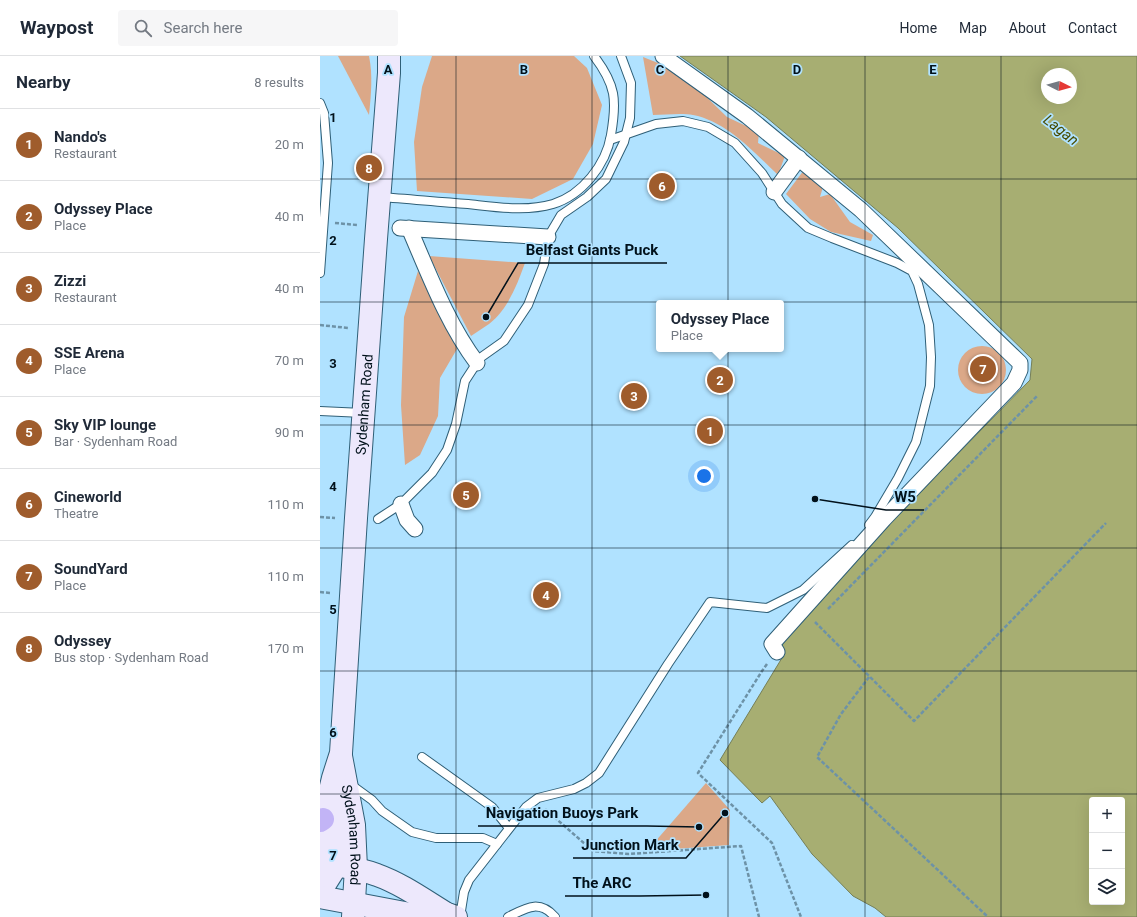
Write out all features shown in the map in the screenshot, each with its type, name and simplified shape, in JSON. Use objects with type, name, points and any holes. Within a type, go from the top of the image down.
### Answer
[{"type":"street","name":"Sydenham Road","points":[[336,904],[333,863],[322,820],[342,783],[341,753],[363,413],[389,73],[389,56]]},
{"type":"street","points":[[664,56],[747,116],[861,210],[1020,363],[1020,370],[1014,383],[884,519],[772,644],[777,652]]},
{"type":"street","points":[[774,192],[799,158]]},
{"type":"street","points":[[477,363],[468,351],[439,298],[405,228],[548,237]]},
{"type":"street","points":[[401,504],[408,520],[415,529]]},
{"type":"street","points":[[342,783],[341,812],[333,863],[336,904],[408,915],[454,916]]},
{"type":"street","points":[[333,863],[377,874],[397,883],[454,916]]},
{"type":"lane","points":[[379,196],[493,207],[529,208],[553,204],[577,192],[594,174],[605,156],[614,119],[615,102],[611,84],[602,66],[594,56]]},
{"type":"lane","points":[[378,519],[401,504],[432,473],[447,450],[456,424],[465,381],[480,358],[504,341],[528,305],[544,264],[548,237],[561,215],[587,197],[606,179],[624,142],[630,118],[631,83],[621,56]]},
{"type":"lane","points":[[320,103],[324,113],[328,163],[320,273]]},
{"type":"lane","points":[[454,916],[469,880],[526,806],[538,798],[574,789],[599,773],[668,664],[710,602],[766,608],[803,590],[829,565],[852,546],[875,517],[898,478],[916,442],[930,386],[931,358],[929,325],[918,284],[912,271],[897,263],[808,228],[782,204],[762,173],[735,143],[708,127],[683,121],[656,124],[610,140]]},
{"type":"lane","points":[[320,411],[363,413]]},
{"type":"lane","points":[[422,757],[492,806],[509,828]]},
{"type":"lane","points":[[342,783],[369,798],[382,811],[412,832],[436,838],[483,838],[497,844]]},
{"type":"lane","points":[[508,917],[525,908],[537,905],[549,911],[555,917]]},
{"type":"path","points":[[324,222],[357,224]]},
{"type":"path","points":[[320,325],[348,328]]},
{"type":"path","points":[[826,611],[1038,395]]},
{"type":"path","points":[[320,517],[335,518]]},
{"type":"path","points":[[820,617],[814,623],[914,721],[1106,523]]},
{"type":"path","points":[[320,592],[330,593]]},
{"type":"path","points":[[777,652],[762,670],[698,774],[772,843],[801,917]]},
{"type":"path","points":[[869,677],[841,714],[816,757],[988,917]]},
{"type":"path","points":[[535,801],[593,852],[629,854],[741,846],[759,917]]},
{"type":"shaded area","points":[[338,56],[369,56],[371,93],[369,115]]},
{"type":"shaded area","points":[[432,56],[574,56],[587,68],[602,105],[593,144],[573,179],[532,199],[417,191],[414,142],[422,87]]},
{"type":"shaded area","points":[[643,57],[663,65],[689,80],[727,117],[759,132],[758,143],[785,156],[778,175],[739,139],[717,124],[705,118],[689,114],[653,115]]},
{"type":"shaded area","points":[[804,170],[810,178],[816,179],[823,187],[820,197],[830,194],[850,222],[873,235],[871,241],[831,232],[810,219],[786,194]]},
{"type":"shaded area","points":[[429,256],[525,263],[515,288],[502,311],[489,324],[471,336]]},
{"type":"shaded area","points":[[418,271],[457,349],[440,378],[438,416],[420,455],[405,465],[401,405],[404,317]]},
{"type":"shaded area","points":[[977,346],[987,346],[996,350],[1002,356],[1005,361],[1005,379],[996,390],[987,394],[977,394],[968,390],[962,384],[958,375],[958,365],[962,356],[968,350]]},
{"type":"shaded area","points":[[706,783],[730,810],[729,845],[647,851]]},
{"type":"water","name":"Lagan","points":[[680,56],[1137,56],[1137,917],[886,917],[875,908],[853,896],[812,854],[770,796],[762,803],[720,760],[785,653],[777,645],[847,567],[1030,380],[1032,359],[898,228],[766,117]]},
{"type":"place","name":"Odyssey","points":[[369,168]]},
{"type":"place","name":"Cineworld","points":[[662,186]]},
{"type":"place","name":"Belfast Giants Puck","points":[[486,317]]},
{"type":"place","name":"SoundYard","points":[[983,369]]},
{"type":"place","name":"Odyssey Place","points":[[720,380]]},
{"type":"place","name":"Zizzi","points":[[634,396]]},
{"type":"place","name":"Nando's","points":[[710,431]]},
{"type":"place","name":"Sky VIP lounge","points":[[466,495]]},
{"type":"place","name":"W5","points":[[815,499]]},
{"type":"place","name":"SSE Arena","points":[[546,595]]},
{"type":"place","name":"Junction Mark","points":[[725,813]]},
{"type":"place","name":"Navigation Buoys Park","points":[[699,827]]},
{"type":"place","name":"The ARC","points":[[706,895]]}]
